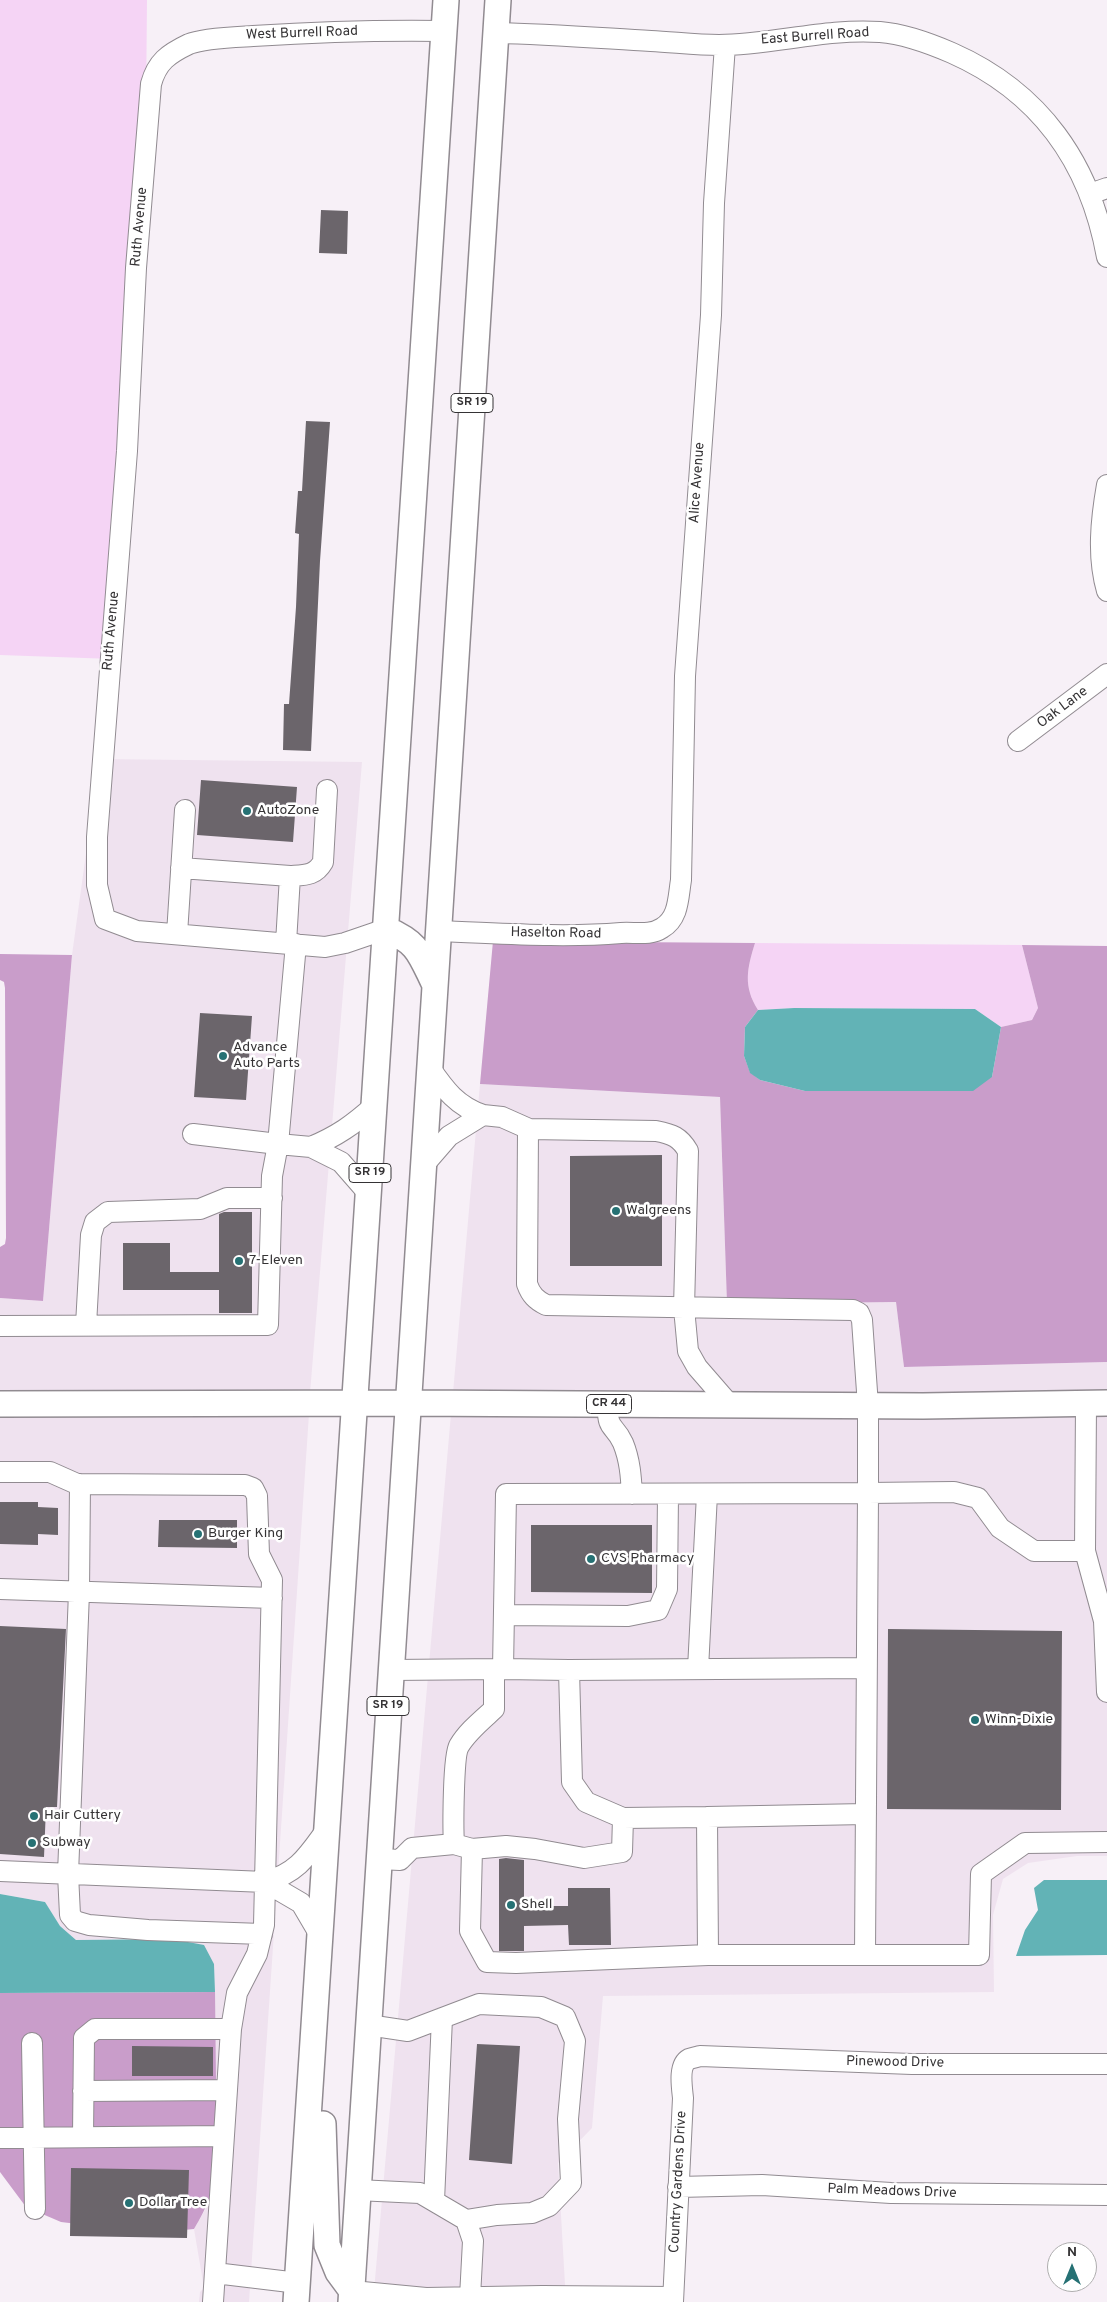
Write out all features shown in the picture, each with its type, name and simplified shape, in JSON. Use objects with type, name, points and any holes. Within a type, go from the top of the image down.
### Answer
[{"type":"main road","name":"SR 19","points":[[302,2296],[317,1984],[446,0]]},
{"type":"main road","points":[[481,0],[478,125],[488,163]]},
{"type":"main road","name":"SR 19","points":[[351,2297],[498,0]]},
{"type":"main road","points":[[386,929],[406,938],[418,949],[435,985]]},
{"type":"main road","name":"CR 44","points":[[0,1404],[408,1403],[868,1406],[1096,1404]]},
{"type":"main road","points":[[317,1984],[327,2245],[351,2297]]},
{"type":"street","name":"West Burrell Road","points":[[164,60],[191,43],[234,37],[403,30],[444,32]]},
{"type":"street","name":"East Burrell Road","points":[[496,33],[725,45],[848,32],[910,37],[937,46],[980,66],[1035,108],[1098,191],[1107,257]]},
{"type":"street","name":"Alice Avenue","points":[[671,921],[677,908],[681,880],[685,676],[711,314],[714,203],[725,45]]},
{"type":"street","name":"Ruth Avenue","points":[[164,60],[155,70],[151,84],[138,249],[127,451],[101,770],[97,837],[97,885],[105,919],[137,931],[325,947],[345,944],[386,929]]},
{"type":"street","points":[[1107,485],[1101,540],[1102,576],[1107,591]]},
{"type":"street","name":"Oak Lane","points":[[1018,741],[1107,674]]},
{"type":"street","points":[[181,868],[290,876],[308,875],[318,871],[323,862],[327,790]]},
{"type":"street","points":[[177,934],[184,810]]},
{"type":"street","points":[[0,1326],[268,1325],[272,1176],[278,1144],[291,944],[290,876]]},
{"type":"street","name":"Haselton Road","points":[[438,931],[593,936],[649,933],[661,929],[671,921]]},
{"type":"street","points":[[430,1068],[451,1097],[469,1110],[483,1115],[502,1116],[528,1129],[656,1132],[673,1134],[682,1141],[688,1151],[684,1308],[688,1352],[697,1367],[730,1405]]},
{"type":"street","points":[[311,1147],[335,1137],[349,1128],[374,1106]]},
{"type":"street","points":[[423,1166],[449,1136],[483,1115]]},
{"type":"street","points":[[528,1129],[527,1284],[534,1296],[546,1305],[852,1310],[859,1313],[862,1320],[868,1406],[865,1955]]},
{"type":"street","points":[[194,1134],[311,1147],[341,1162],[368,1193]]},
{"type":"street","points":[[86,1326],[91,1235],[94,1222],[108,1212],[200,1209],[227,1198],[272,1198]]},
{"type":"street","points":[[608,1404],[607,1422],[623,1442],[631,1469],[632,1494]]},
{"type":"street","points":[[1096,1404],[1085,1552],[1104,1621],[1107,1692]]},
{"type":"street","points":[[0,1472],[50,1472],[80,1484],[244,1485],[253,1488],[257,1496],[259,1554],[272,1580],[264,1925],[257,1954],[237,1993],[230,2029],[213,2302]]},
{"type":"street","points":[[80,1484],[79,1592],[68,1874],[70,1915],[75,1921],[89,1925],[148,1930],[262,1934]]},
{"type":"street","points":[[1085,1552],[1034,1551],[1000,1528],[978,1498],[954,1492],[668,1495],[506,1494],[504,1615],[494,1709],[469,1733],[457,1748],[452,1824],[463,1847],[470,1931],[487,1962],[516,1963],[708,1955],[979,1955],[981,1874],[1025,1843],[1107,1842]]},
{"type":"street","points":[[698,1669],[707,1494]]},
{"type":"street","points":[[504,1615],[628,1616],[658,1610],[667,1589],[668,1495]]},
{"type":"street","points":[[0,1589],[272,1598]]},
{"type":"street","points":[[391,1670],[866,1668]]},
{"type":"street","points":[[569,1670],[572,1782],[586,1802],[623,1818],[866,1814]]},
{"type":"street","points":[[707,1817],[708,1955]]},
{"type":"street","points":[[379,1859],[400,1860],[412,1848],[506,1846],[584,1858],[622,1852],[623,1818]]},
{"type":"street","points":[[0,1871],[265,1882],[283,1878],[305,1860],[327,1829]]},
{"type":"street","points":[[265,1882],[300,1903],[320,1937]]},
{"type":"street","points":[[357,2190],[420,2193],[466,2220],[497,2215],[532,2213],[549,2206],[571,2183],[568,2118],[575,2041],[565,2017],[541,2007],[479,2004],[408,2031],[368,2025]]},
{"type":"street","points":[[434,2201],[442,2018]]},
{"type":"street","points":[[83,2136],[84,2038],[95,2028],[230,2029]]},
{"type":"street","points":[[32,2043],[34,2209]]},
{"type":"street","name":"Pinewood Drive","points":[[685,2063],[700,2056],[912,2064],[1107,2064]]},
{"type":"street","name":"Country Gardens Drive","points":[[673,2300],[683,2098],[682,2076],[685,2063]]},
{"type":"street","points":[[83,2091],[227,2090]]},
{"type":"street","points":[[0,2138],[34,2136],[224,2136]]},
{"type":"street","name":"Palm Meadows Drive","points":[[678,2187],[762,2185],[891,2193],[1107,2195]]},
{"type":"street","points":[[466,2220],[473,2241],[470,2297]]},
{"type":"street","points":[[214,2273],[302,2296]]},
{"type":"street","points":[[351,2297],[673,2300]]},
{"type":"shaded area","points":[[0,0],[147,0],[146,108],[113,659],[0,655]]},
{"type":"shaded area","points":[[99,759],[362,762],[310,1393],[0,1394],[0,1298],[43,1301],[72,955]]},
{"type":"shaded area","points":[[493,941],[755,943],[748,969],[748,985],[758,1010],[745,1027],[744,1056],[750,1072],[760,1080],[805,1091],[992,1077],[1001,1027],[1032,1020],[1038,1008],[1022,945],[1107,946],[1107,1362],[904,1367],[896,1302],[727,1304],[720,1097],[480,1084]]},
{"type":"shaded area","points":[[755,943],[1022,945],[1038,1008],[1032,1020],[1001,1027],[975,1009],[794,1008],[758,1010],[748,985],[748,969]]},
{"type":"shaded area","points":[[0,954],[72,955],[43,1301],[0,1298],[0,1247],[5,1244],[6,1238],[5,988],[4,982],[0,980]]},
{"type":"shaded area","points":[[480,1084],[720,1097],[727,1304],[896,1302],[904,1367],[1107,1362],[1107,1393],[923,1396],[453,1393]]},
{"type":"shaded area","points":[[0,1414],[309,1414],[249,2302],[199,2302],[200,2292],[204,2288],[194,2229],[205,2210],[217,2164],[214,1964],[172,1939],[76,1940],[60,1926],[45,1902],[0,1894]]},
{"type":"shaded area","points":[[451,1414],[1107,1414],[1107,1856],[1077,1856],[1028,1863],[1003,1879],[993,1915],[994,1992],[603,1996],[592,2128],[558,2163],[566,2302],[373,2302]]},
{"type":"shaded area","points":[[215,1992],[217,2164],[209,2198],[194,2229],[152,2233],[61,2222],[26,2207],[0,2172],[0,1993]]},
{"type":"water","points":[[794,1008],[975,1009],[1001,1027],[992,1077],[973,1091],[805,1091],[760,1080],[750,1073],[744,1056],[745,1027],[758,1010]]},
{"type":"water","points":[[1044,1880],[1107,1880],[1107,1955],[1016,1956],[1025,1930],[1038,1910],[1034,1888]]},
{"type":"water","points":[[0,1894],[45,1902],[60,1926],[76,1940],[172,1939],[204,1945],[214,1964],[215,1992],[0,1993]]},
{"type":"building","points":[[321,210],[348,211],[347,254],[319,253]]},
{"type":"building","points":[[306,421],[330,422],[320,561],[311,751],[283,750],[284,704],[289,704],[296,607],[299,534],[295,533],[298,491],[302,491]]},
{"type":"building","name":"AutoZone","points":[[201,780],[297,787],[293,842],[197,835]]},
{"type":"building","name":"Advance Auto Parts","points":[[200,1013],[252,1016],[246,1100],[194,1097]]},
{"type":"building","name":"Walgreens","points":[[662,1155],[662,1266],[570,1266],[570,1156]]},
{"type":"building","points":[[224,1212],[252,1212],[252,1313],[219,1313],[219,1290],[123,1290],[123,1243],[170,1243],[170,1272],[219,1272],[219,1214]]},
{"type":"building","points":[[0,1502],[38,1502],[38,1507],[58,1508],[58,1535],[38,1534],[38,1545],[0,1544]]},
{"type":"building","name":"Burger King","points":[[159,1520],[237,1520],[237,1548],[158,1547]]},
{"type":"building","name":"CVS Pharmacy","points":[[531,1525],[652,1525],[652,1593],[531,1592]]},
{"type":"building","points":[[0,1626],[66,1629],[57,1807],[46,1807],[44,1857],[0,1854]]},
{"type":"building","name":"Winn-Dixie","points":[[888,1629],[1062,1631],[1061,1810],[887,1809]]},
{"type":"building","points":[[499,1859],[524,1860],[524,1906],[568,1906],[568,1888],[610,1888],[611,1945],[569,1945],[568,1925],[524,1926],[524,1951],[499,1951]]},
{"type":"building","points":[[477,2044],[520,2046],[512,2164],[469,2160]]},
{"type":"building","points":[[132,2046],[213,2047],[213,2076],[132,2076]]},
{"type":"building","name":"Dollar Tree","points":[[71,2168],[189,2170],[187,2238],[70,2236]]},
{"type":"place","name":"AutoZone","points":[[247,811]]},
{"type":"place","name":"Advance Auto Parts","points":[[223,1056]]},
{"type":"place","name":"Walgreens","points":[[616,1211]]},
{"type":"place","name":"7-Eleven","points":[[239,1261]]},
{"type":"place","name":"Burger King","points":[[198,1534]]},
{"type":"place","name":"CVS Pharmacy","points":[[591,1559]]},
{"type":"place","name":"Winn-Dixie","points":[[975,1720]]},
{"type":"place","name":"Hair Cuttery","points":[[34,1816]]},
{"type":"place","name":"Subway","points":[[32,1843]]},
{"type":"place","name":"Shell","points":[[511,1905]]},
{"type":"place","name":"Dollar Tree","points":[[129,2203]]}]
